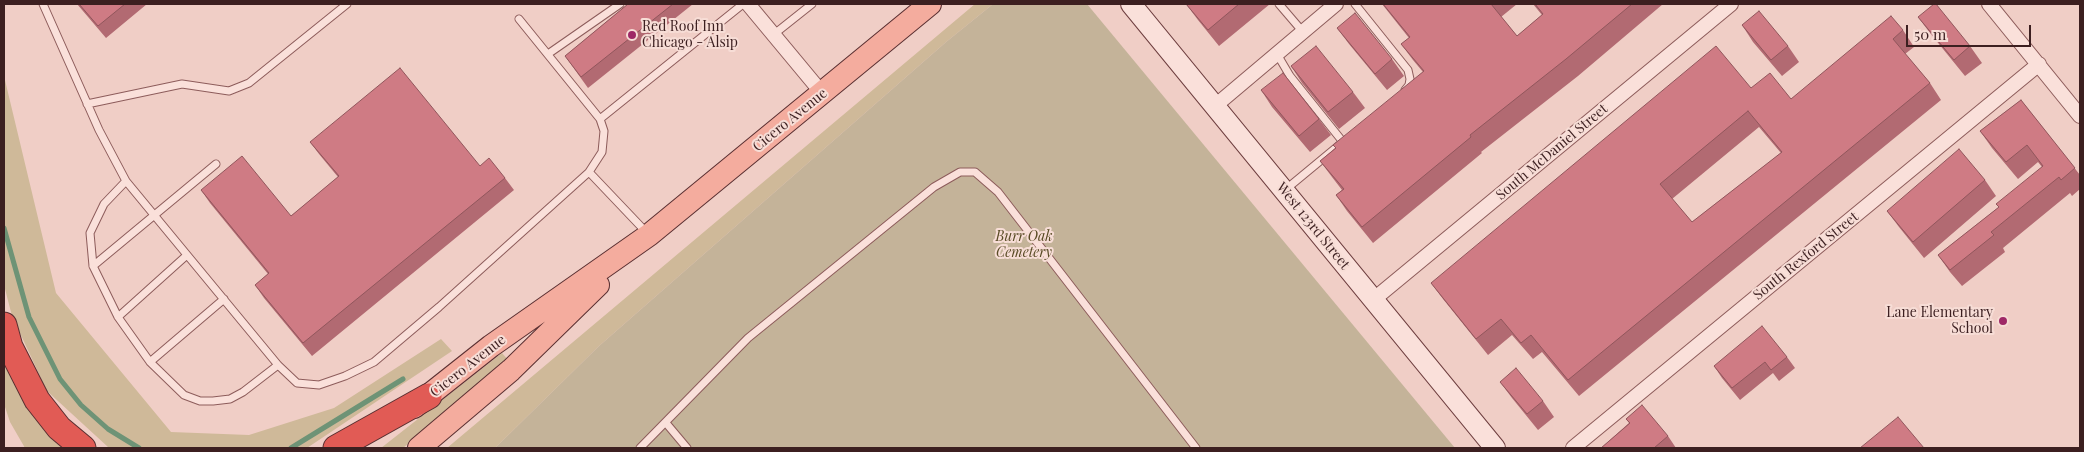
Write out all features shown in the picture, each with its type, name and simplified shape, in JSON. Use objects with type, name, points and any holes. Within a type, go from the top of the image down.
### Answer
[{"type":"highway","points":[[4,325],[10,347],[37,400],[59,428],[83,448]]},
{"type":"highway","points":[[336,448],[429,396]]},
{"type":"main road","name":"Cicero Avenue","points":[[363,448],[491,346],[649,235],[930,4]]},
{"type":"main road","name":"Cicero Avenue","points":[[419,448],[511,370],[649,235]]},
{"type":"street","points":[[748,4],[822,93]]},
{"type":"street","name":"West 123rd Street","points":[[1131,4],[1495,448]]},
{"type":"street","points":[[1214,106],[1336,4]]},
{"type":"street","name":"South McDaniel Street","points":[[1373,300],[1731,4]]},
{"type":"street","points":[[1989,4],[2080,116]]},
{"type":"street","name":"South Rexford Street","points":[[1573,448],[2039,64]]},
{"type":"lane","points":[[43,4],[87,104],[126,181],[278,365],[297,383],[319,385],[346,376],[374,362],[439,307],[589,172],[602,152],[604,130],[600,119],[519,19]]},
{"type":"lane","points":[[87,104],[182,84],[229,91],[249,84],[347,4]]},
{"type":"lane","points":[[548,54],[620,4]]},
{"type":"lane","points":[[600,119],[742,4]]},
{"type":"lane","points":[[773,36],[812,4]]},
{"type":"lane","points":[[1279,4],[1302,32]]},
{"type":"lane","points":[[1355,4],[1408,70],[1409,86],[1395,99]]},
{"type":"lane","points":[[1277,54],[1290,76],[1343,142]]},
{"type":"lane","points":[[1284,191],[1350,136]]},
{"type":"lane","points":[[93,266],[216,164]]},
{"type":"lane","points":[[589,172],[649,235]]},
{"type":"lane","points":[[640,448],[748,338],[934,187],[960,172],[975,172],[998,192],[1196,448]]},
{"type":"lane","points":[[126,181],[104,204],[90,233],[93,266],[118,317],[150,362],[184,395],[200,400],[213,401],[230,399],[243,392],[278,365]]},
{"type":"lane","points":[[118,317],[187,255]]},
{"type":"lane","points":[[150,362],[224,299]]},
{"type":"lane","points":[[666,423],[687,448]]},
{"type":"shaded area","points":[[975,4],[993,4],[946,42],[599,346],[495,448],[447,448]]},
{"type":"shaded area","points":[[4,76],[56,293],[171,432],[249,435],[334,408],[441,339],[452,351],[307,448],[108,447],[47,391],[12,316],[4,285]]},
{"type":"shaded area","points":[[502,353],[509,361],[403,448],[381,448]]},
{"type":"shaded area","points":[[4,364],[27,408],[65,448],[25,448],[10,422],[4,404]]},
{"type":"green space","name":"Burr Oak Cemetery","points":[[993,4],[1087,4],[1455,448],[495,448],[599,346],[946,42]]},
{"type":"building","points":[[79,4],[125,4],[98,26]]},
{"type":"building","points":[[628,4],[673,4],[581,77],[565,56]]},
{"type":"building","points":[[1186,4],[1239,4],[1208,30]]},
{"type":"building","points":[[1383,4],[1491,4],[1517,36],[1543,14],[1535,4],[1632,4],[1470,135],[1471,137],[1362,227],[1336,195],[1344,189],[1320,161],[1336,148],[1333,145],[1424,71],[1401,44],[1410,37]]},
{"type":"building","points":[[1936,4],[1970,46],[1954,60],[1918,17]]},
{"type":"building","points":[[1759,11],[1788,46],[1771,60],[1742,25]]},
{"type":"building","points":[[1355,13],[1392,59],[1375,74],[1337,28]]},
{"type":"building","points":[[1891,16],[1903,30],[1893,39],[1930,83],[1568,380],[1531,335],[1521,343],[1501,319],[1476,339],[1431,283],[1716,46],[1751,88],[1770,73],[1791,99]],"holes":[[[1748,111],[1782,152],[1692,222],[1660,184]]]},
{"type":"building","points":[[1316,46],[1353,92],[1328,112],[1291,66]]},
{"type":"building","points":[[400,68],[480,166],[489,158],[505,178],[303,343],[255,285],[269,273],[201,190],[242,156],[291,216],[339,176],[310,142]]},
{"type":"building","points":[[1283,73],[1319,119],[1299,136],[1261,90]]},
{"type":"building","points":[[2021,100],[2075,168],[2061,180],[2059,177],[1991,232],[1994,235],[1950,270],[1938,255],[1999,207],[1996,204],[2043,166],[2027,145],[2006,162],[1980,131]]},
{"type":"building","points":[[1959,149],[1985,180],[1913,242],[1887,211]]},
{"type":"building","points":[[1762,326],[1787,357],[1771,370],[1765,362],[1732,388],[1714,366]]},
{"type":"building","points":[[1516,368],[1543,401],[1527,414],[1500,382]]},
{"type":"building","points":[[1642,405],[1668,436],[1654,448],[1601,448],[1630,423],[1626,419]]},
{"type":"building","points":[[1898,417],[1924,448],[1860,448]]},
{"type":"waterway","points":[[4,228],[29,317],[60,379],[81,405],[108,429],[139,448]]},
{"type":"waterway","points":[[291,448],[403,379]]},
{"type":"place","name":"Red Roof Inn Chicago - Alsip","points":[[632,35]]},
{"type":"place","name":"Lane Elementary School","points":[[2003,321]]}]
